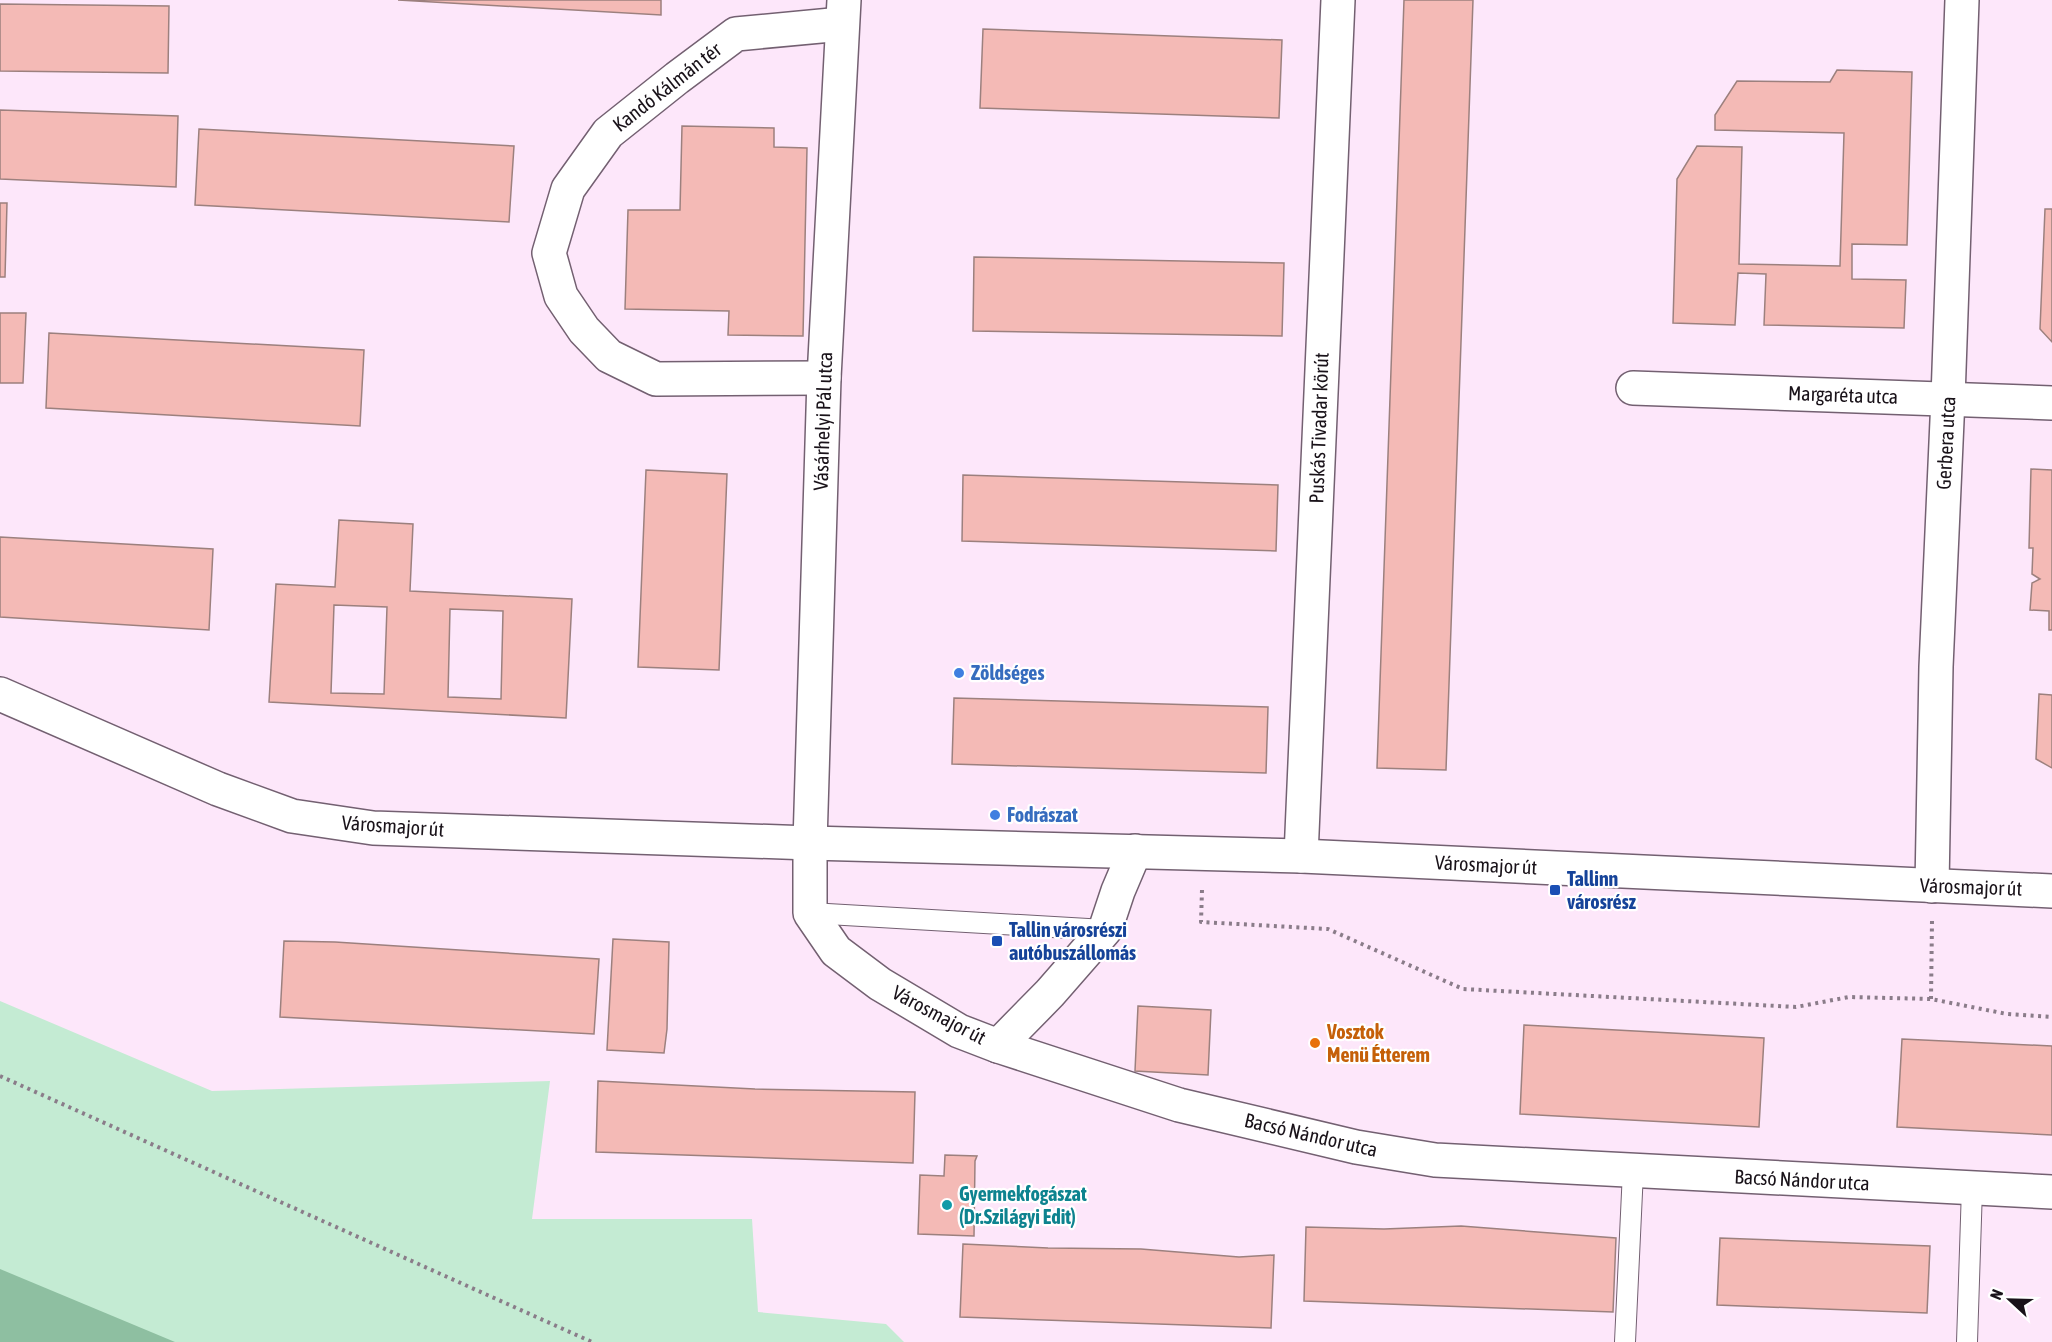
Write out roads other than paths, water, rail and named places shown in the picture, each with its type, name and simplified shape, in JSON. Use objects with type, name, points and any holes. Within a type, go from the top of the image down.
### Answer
[{"type":"street","name":"Puskás Tivadar körút","points":[[1301,856],[1338,0]]},
{"type":"street","name":"Gerbera utca","points":[[1932,886],[1936,668],[1962,0]]},
{"type":"street","name":"Vásárhelyi Pál utca","points":[[810,843],[824,378],[843,12]]},
{"type":"street","name":"Kandó Kálmán tér","points":[[824,378],[656,379],[609,356],[584,330],[561,296],[549,253],[568,189],[608,133],[676,78],[736,34],[843,12]]},
{"type":"street","name":"Margaréta utca","points":[[1633,388],[2052,403]]},
{"type":"street","name":"Városmajor út","points":[[0,694],[218,789],[292,816],[373,828],[810,843],[1301,856],[2052,891]]},
{"type":"street","points":[[810,843],[810,913]]},
{"type":"street","name":"Városmajor út","points":[[810,913],[836,951],[880,984],[958,1031],[998,1046],[1050,993],[1105,930],[1135,851]]},
{"type":"street","name":"Bacsó Nándor utca","points":[[998,1046],[1179,1105],[1356,1147],[1435,1160],[2052,1192]]},
{"type":"lane","points":[[810,913],[1105,930]]},
{"type":"lane","points":[[1625,1342],[1633,1171]]},
{"type":"lane","points":[[1966,1342],[1972,1188]]},
{"type":"place","name":"Zöldséges","points":[[959,673]]},
{"type":"place","name":"Fodrászat","points":[[995,815]]},
{"type":"place","name":"Tallinn városrész","points":[[1555,890]]},
{"type":"place","name":"Tallin városrészi autóbuszállomás","points":[[997,941]]},
{"type":"place","name":"Vosztok Menü Étterem","points":[[1315,1043]]},
{"type":"place","name":"Gyermekfogászat (Dr.Szilágyi Edit)","points":[[947,1205]]}]
